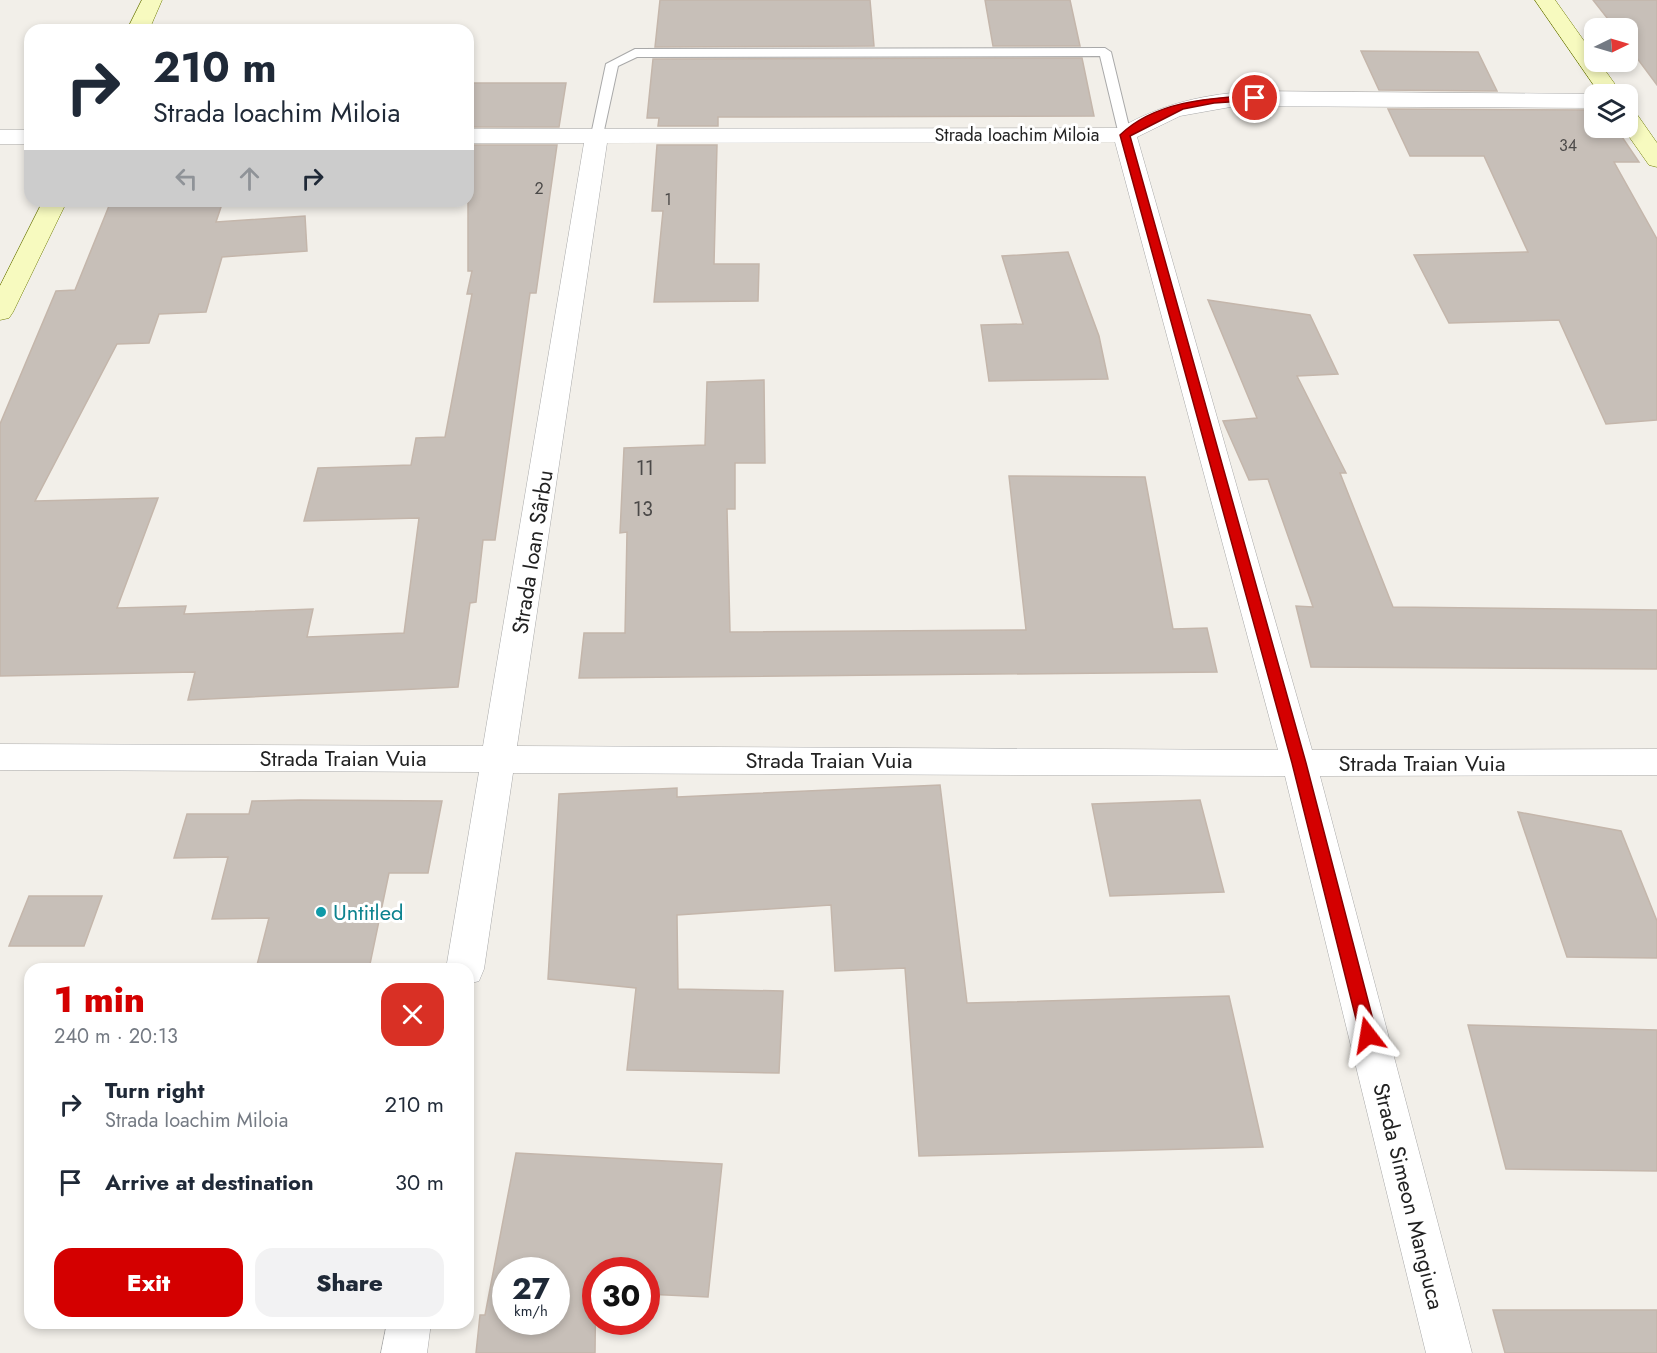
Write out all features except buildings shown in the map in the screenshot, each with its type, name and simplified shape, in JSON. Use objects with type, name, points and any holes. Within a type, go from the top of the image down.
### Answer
[{"type":"street","points":[[141,24],[152,0]]},
{"type":"street","points":[[1545,0],[1604,84]]},
{"type":"street","name":"Strada Ioachim Miloia","points":[[474,136],[1125,135],[1151,119],[1181,106],[1214,100],[1255,98],[1584,101]]},
{"type":"street","points":[[1638,132],[1657,160]]},
{"type":"street","name":"Strada Ioan Sârbu","points":[[466,963],[597,135]]},
{"type":"street","name":"Strada Simeon Mangiuca","points":[[1125,135],[1299,763],[1449,1353]]},
{"type":"street","points":[[0,136],[24,137]]},
{"type":"street","points":[[0,312],[52,207]]},
{"type":"street","name":"Strada Traian Vuia","points":[[0,757],[1299,763],[1657,762]]},
{"type":"street","points":[[404,1353],[408,1329]]},
{"type":"lane","points":[[597,135],[612,64],[634,54],[1105,52],[1125,135]]},
{"type":"place","name":"Untitled","points":[[321,912]]},
{"type":"route","points":[[1255,98],[1214,100],[1181,106],[1151,119],[1125,135],[1299,763],[1368,1035]]}]
